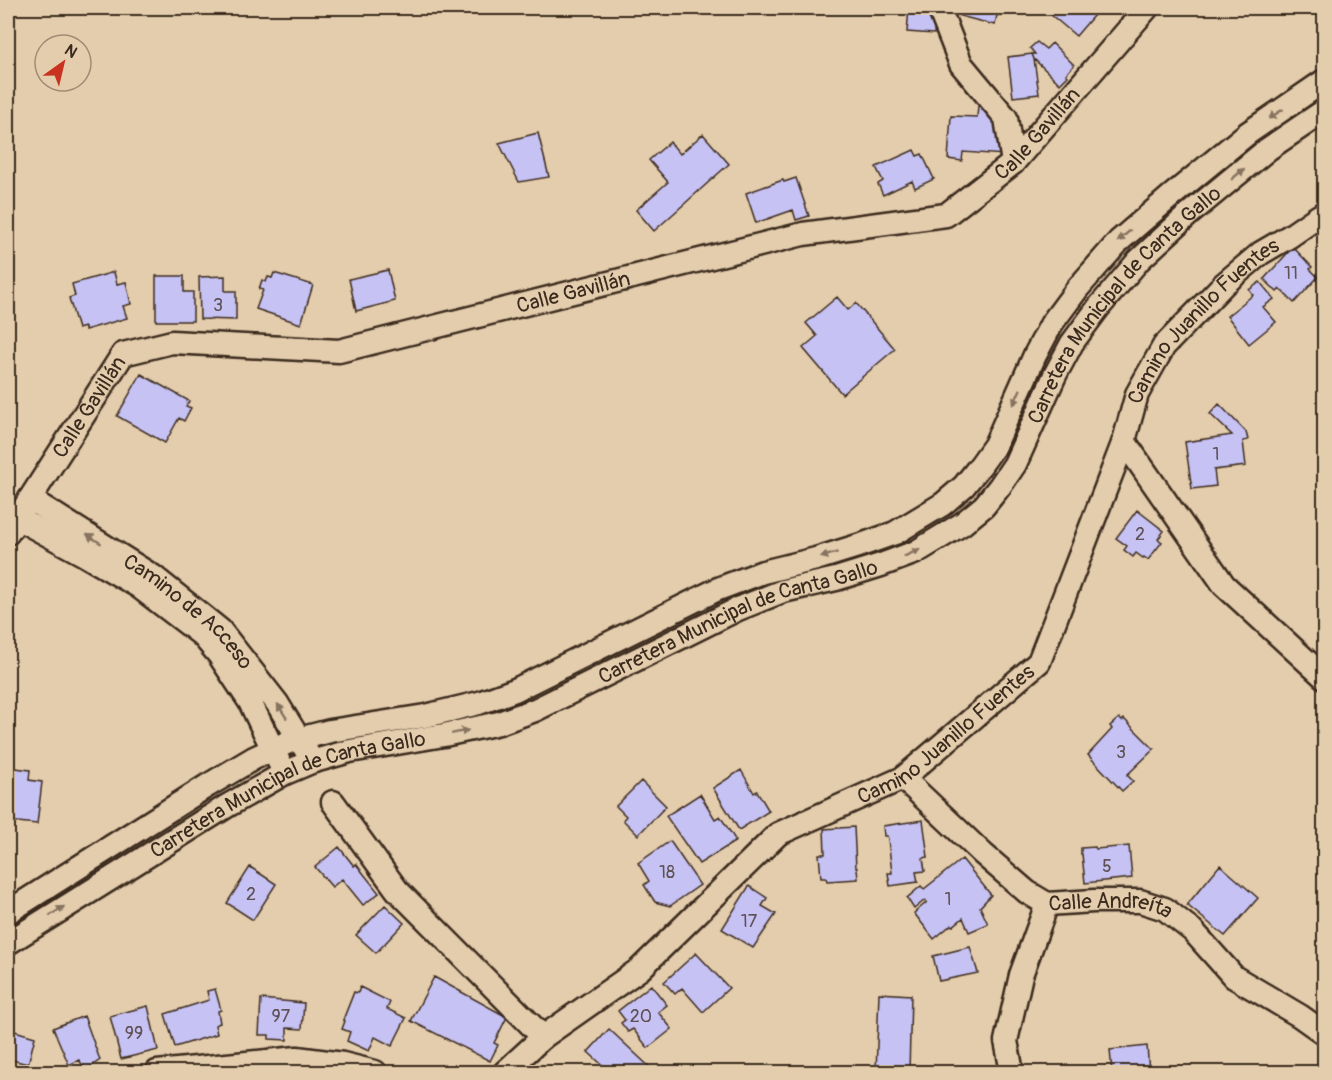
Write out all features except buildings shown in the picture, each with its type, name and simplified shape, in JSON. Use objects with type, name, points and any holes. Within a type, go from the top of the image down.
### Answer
[{"type":"street","points":[[939,8],[962,64],[1006,118],[1013,163]]},
{"type":"street","name":"Calle Gavillán","points":[[12,525],[123,354],[172,342],[339,351],[803,234],[946,214],[1013,163],[1147,8]]},
{"type":"street","name":"Carretera Municipal de Canta Gallo","points":[[8,912],[207,786],[254,758],[291,741],[330,731],[425,716],[488,700],[526,686],[718,589],[763,572],[816,559],[895,533],[943,504],[964,486],[990,452],[1052,322],[1119,241],[1248,133],[1324,81]]},
{"type":"street","name":"Carretera Municipal de Canta Gallo","points":[[8,943],[227,806],[285,773],[311,762],[350,752],[499,723],[536,710],[738,609],[783,591],[836,579],[907,556],[963,524],[984,506],[1015,464],[1072,343],[1132,268],[1189,214],[1259,156],[1324,111]]},
{"type":"street","name":"Camino Juanillo Fuentes","points":[[505,1072],[543,1037],[640,969],[778,834],[903,778],[1040,662],[1124,441],[1137,394],[1164,346],[1224,284],[1261,253],[1319,216],[1324,216]]},
{"type":"street","points":[[1124,441],[1224,585],[1324,677]]},
{"type":"street","name":"Camino de Acceso","points":[[30,499],[154,577],[220,630],[277,704],[300,739],[311,762]]},
{"type":"street","name":"Camino de Acceso","points":[[12,525],[83,554],[138,586],[202,635],[219,655],[250,702],[285,773]]},
{"type":"street","name":"Calle Andreíta","points":[[903,778],[983,854],[1027,892],[1047,904],[1140,901],[1165,909],[1194,931],[1234,977],[1324,1033]]},
{"type":"street","points":[[333,802],[397,890],[543,1037]]},
{"type":"street","points":[[1012,1072],[1006,1041],[1022,975],[1047,904]]},
{"type":"street","points":[[167,1072],[297,1058],[343,1064],[375,1072]]}]
